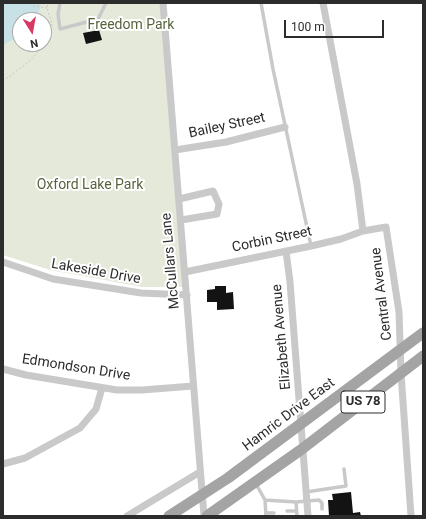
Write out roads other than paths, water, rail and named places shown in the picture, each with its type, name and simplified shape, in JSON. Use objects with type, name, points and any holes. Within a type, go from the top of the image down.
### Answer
[{"type":"main road","name":"Hamric Drive East","points":[[169,516],[203,495],[302,424],[423,332]]},
{"type":"main road","name":"US 78","points":[[205,516],[302,449],[423,356]]},
{"type":"street","name":"McCullars Lane","points":[[163,3],[200,472],[205,516]]},
{"type":"street","name":"Central Avenue","points":[[323,3],[356,176],[364,230],[386,228],[399,312],[401,373],[412,516]]},
{"type":"street","name":"Bailey Street","points":[[175,150],[226,142],[285,127]]},
{"type":"street","points":[[179,199],[213,191],[219,204],[217,214],[181,220]]},
{"type":"street","name":"Corbin Street","points":[[185,272],[341,239],[364,230]]},
{"type":"street","name":"Elizabeth Avenue","points":[[286,251],[302,424],[302,449],[308,516]]},
{"type":"street","name":"Lakeside Drive","points":[[3,262],[53,279],[141,293],[187,295]]},
{"type":"street","name":"Edmondson Drive","points":[[3,369],[37,377],[102,388],[133,391],[193,386]]},
{"type":"street","points":[[3,464],[25,458],[80,428],[96,409],[102,388]]},
{"type":"street","points":[[127,516],[200,472]]},
{"type":"lane","points":[[60,3],[58,14],[60,29],[98,19],[106,3]]},
{"type":"lane","points":[[261,3],[285,127],[311,246]]},
{"type":"lane","points":[[306,492],[346,486],[344,468]]},
{"type":"lane","points":[[254,483],[265,500],[266,515],[274,512]]},
{"type":"lane","points":[[265,500],[296,502],[319,500],[322,503],[322,509]]},
{"type":"lane","points":[[296,502],[297,516]]},
{"type":"lane","points":[[287,512],[296,511]]},
{"type":"water","points":[[3,3],[41,3],[39,12],[12,12],[12,40],[3,45]]},
{"type":"park label","name":"Freedom Park","points":[[131,25]]},
{"type":"park label","name":"Oxford Lake Park","points":[[90,185]]}]
